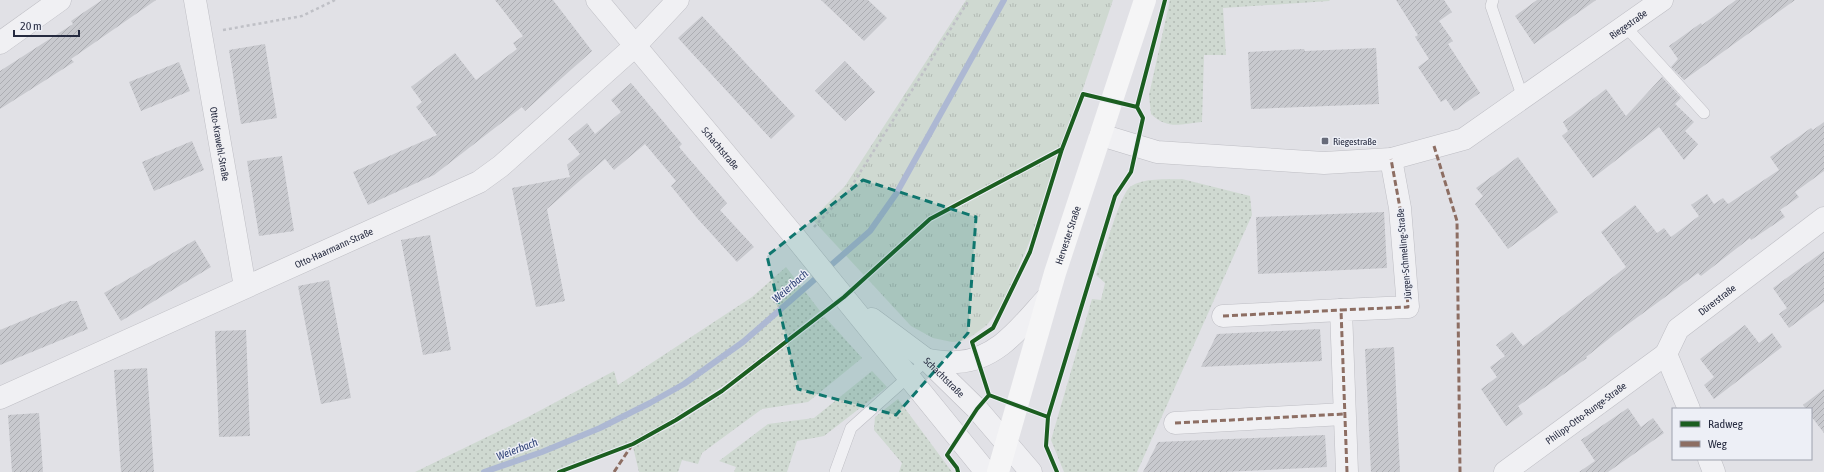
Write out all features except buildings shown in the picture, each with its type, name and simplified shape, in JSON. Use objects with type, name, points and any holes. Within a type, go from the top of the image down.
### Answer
[{"type":"main road","name":"Hervester Straße","points":[[998,472],[1047,298],[1145,0]]},
{"type":"street","points":[[0,43],[60,0]]},
{"type":"street","name":"Otto-Krawehl-Straße","points":[[195,0],[245,287]]},
{"type":"street","name":"Schachtstraße","points":[[597,0],[802,246],[986,472]]},
{"type":"street","name":"Otto-Haarmann-Straße","points":[[0,398],[479,182],[500,166],[635,46],[678,0]]},
{"type":"street","name":"Riegestraße","points":[[1101,135],[1157,152],[1324,163],[1391,159],[1464,139],[1662,0]]},
{"type":"street","name":"Jürgen-Schmeling-Straße","points":[[1223,316],[1408,307],[1400,208],[1391,159]]},
{"type":"street","name":"Dürerstraße","points":[[1666,354],[1678,329],[1824,218]]},
{"type":"street","name":"Schachtstraße","points":[[839,291],[927,360],[977,409],[1031,472]]},
{"type":"street","points":[[927,360],[957,362],[977,359],[991,352],[1005,343],[1047,298]]},
{"type":"street","points":[[1341,310],[1347,472]]},
{"type":"street","points":[[1666,354],[1688,408]]},
{"type":"street","name":"Philipp-Otto-Runge-Straße","points":[[1505,472],[1666,354]]},
{"type":"street","points":[[1175,423],[1344,414]]},
{"type":"street","points":[[1709,460],[1714,472]]},
{"type":"lane","points":[[1494,0],[1491,6],[1523,98]]},
{"type":"lane","points":[[1625,26],[1704,113]]},
{"type":"lane","points":[[835,472],[851,428],[927,360]]},
{"type":"path","points":[[200,33],[302,16],[335,0]]},
{"type":"path","points":[[802,246],[849,190],[969,0]]},
{"type":"highlighted area","points":[[863,180],[976,217],[968,333],[896,415],[798,389],[767,256]]},
{"type":"green space","points":[[966,0],[1113,0],[1038,222],[1002,305],[987,325],[962,341],[952,342],[933,338],[911,326],[812,219],[845,186]]},
{"type":"green space","points":[[1170,0],[1330,0],[1223,8],[1226,55],[1204,55],[1202,122],[1175,125],[1163,122],[1151,114],[1149,95]]},
{"type":"green space","points":[[1182,179],[1250,196],[1252,215],[1137,472],[1064,472],[1051,440],[1092,299],[1101,300],[1105,283],[1096,275],[1121,202],[1130,187],[1136,184],[1148,180]]},
{"type":"green space","points":[[786,267],[820,311],[737,377],[633,444],[559,472],[415,472],[526,418],[614,371],[618,385],[752,297]]},
{"type":"green space","points":[[824,316],[862,358],[808,402],[762,409],[702,453],[698,464],[682,460],[678,472],[639,472],[633,447],[678,423],[723,394]]},
{"type":"green space","points":[[872,371],[887,387],[824,436],[797,441],[787,472],[734,472],[736,467],[719,461],[768,424],[814,418]]},
{"type":"green space","points":[[898,399],[952,472],[899,472],[902,463],[874,430],[875,417]]},
{"type":"waterway","name":"Weierbach","points":[[484,472],[542,452],[600,428],[684,384],[743,342],[870,231],[896,194],[1004,0]]},
{"type":"marked path","points":[[1434,146],[1457,221],[1460,472]]},
{"type":"marked path","points":[[1347,472],[1341,310],[1408,307],[1400,208],[1391,159]]},
{"type":"marked path","points":[[1223,316],[1341,310]]},
{"type":"marked path","points":[[1175,423],[1344,414]]},
{"type":"marked path","points":[[614,472],[632,445]]},
{"type":"cycle path","points":[[958,472],[957,468],[947,455],[977,409],[989,395],[972,342],[993,328],[1030,252],[1062,149],[1083,94],[1137,107],[1165,0]]},
{"type":"cycle path","points":[[1048,417],[1115,196],[1131,172],[1143,118],[1137,107]]},
{"type":"cycle path","points":[[559,472],[633,444],[676,420],[722,391],[844,297],[930,219],[1062,149]]},
{"type":"cycle path","points":[[989,395],[1048,417],[1046,446],[1057,472]]},
{"type":"place","name":"Riegestraße","points":[[1325,141]]}]
